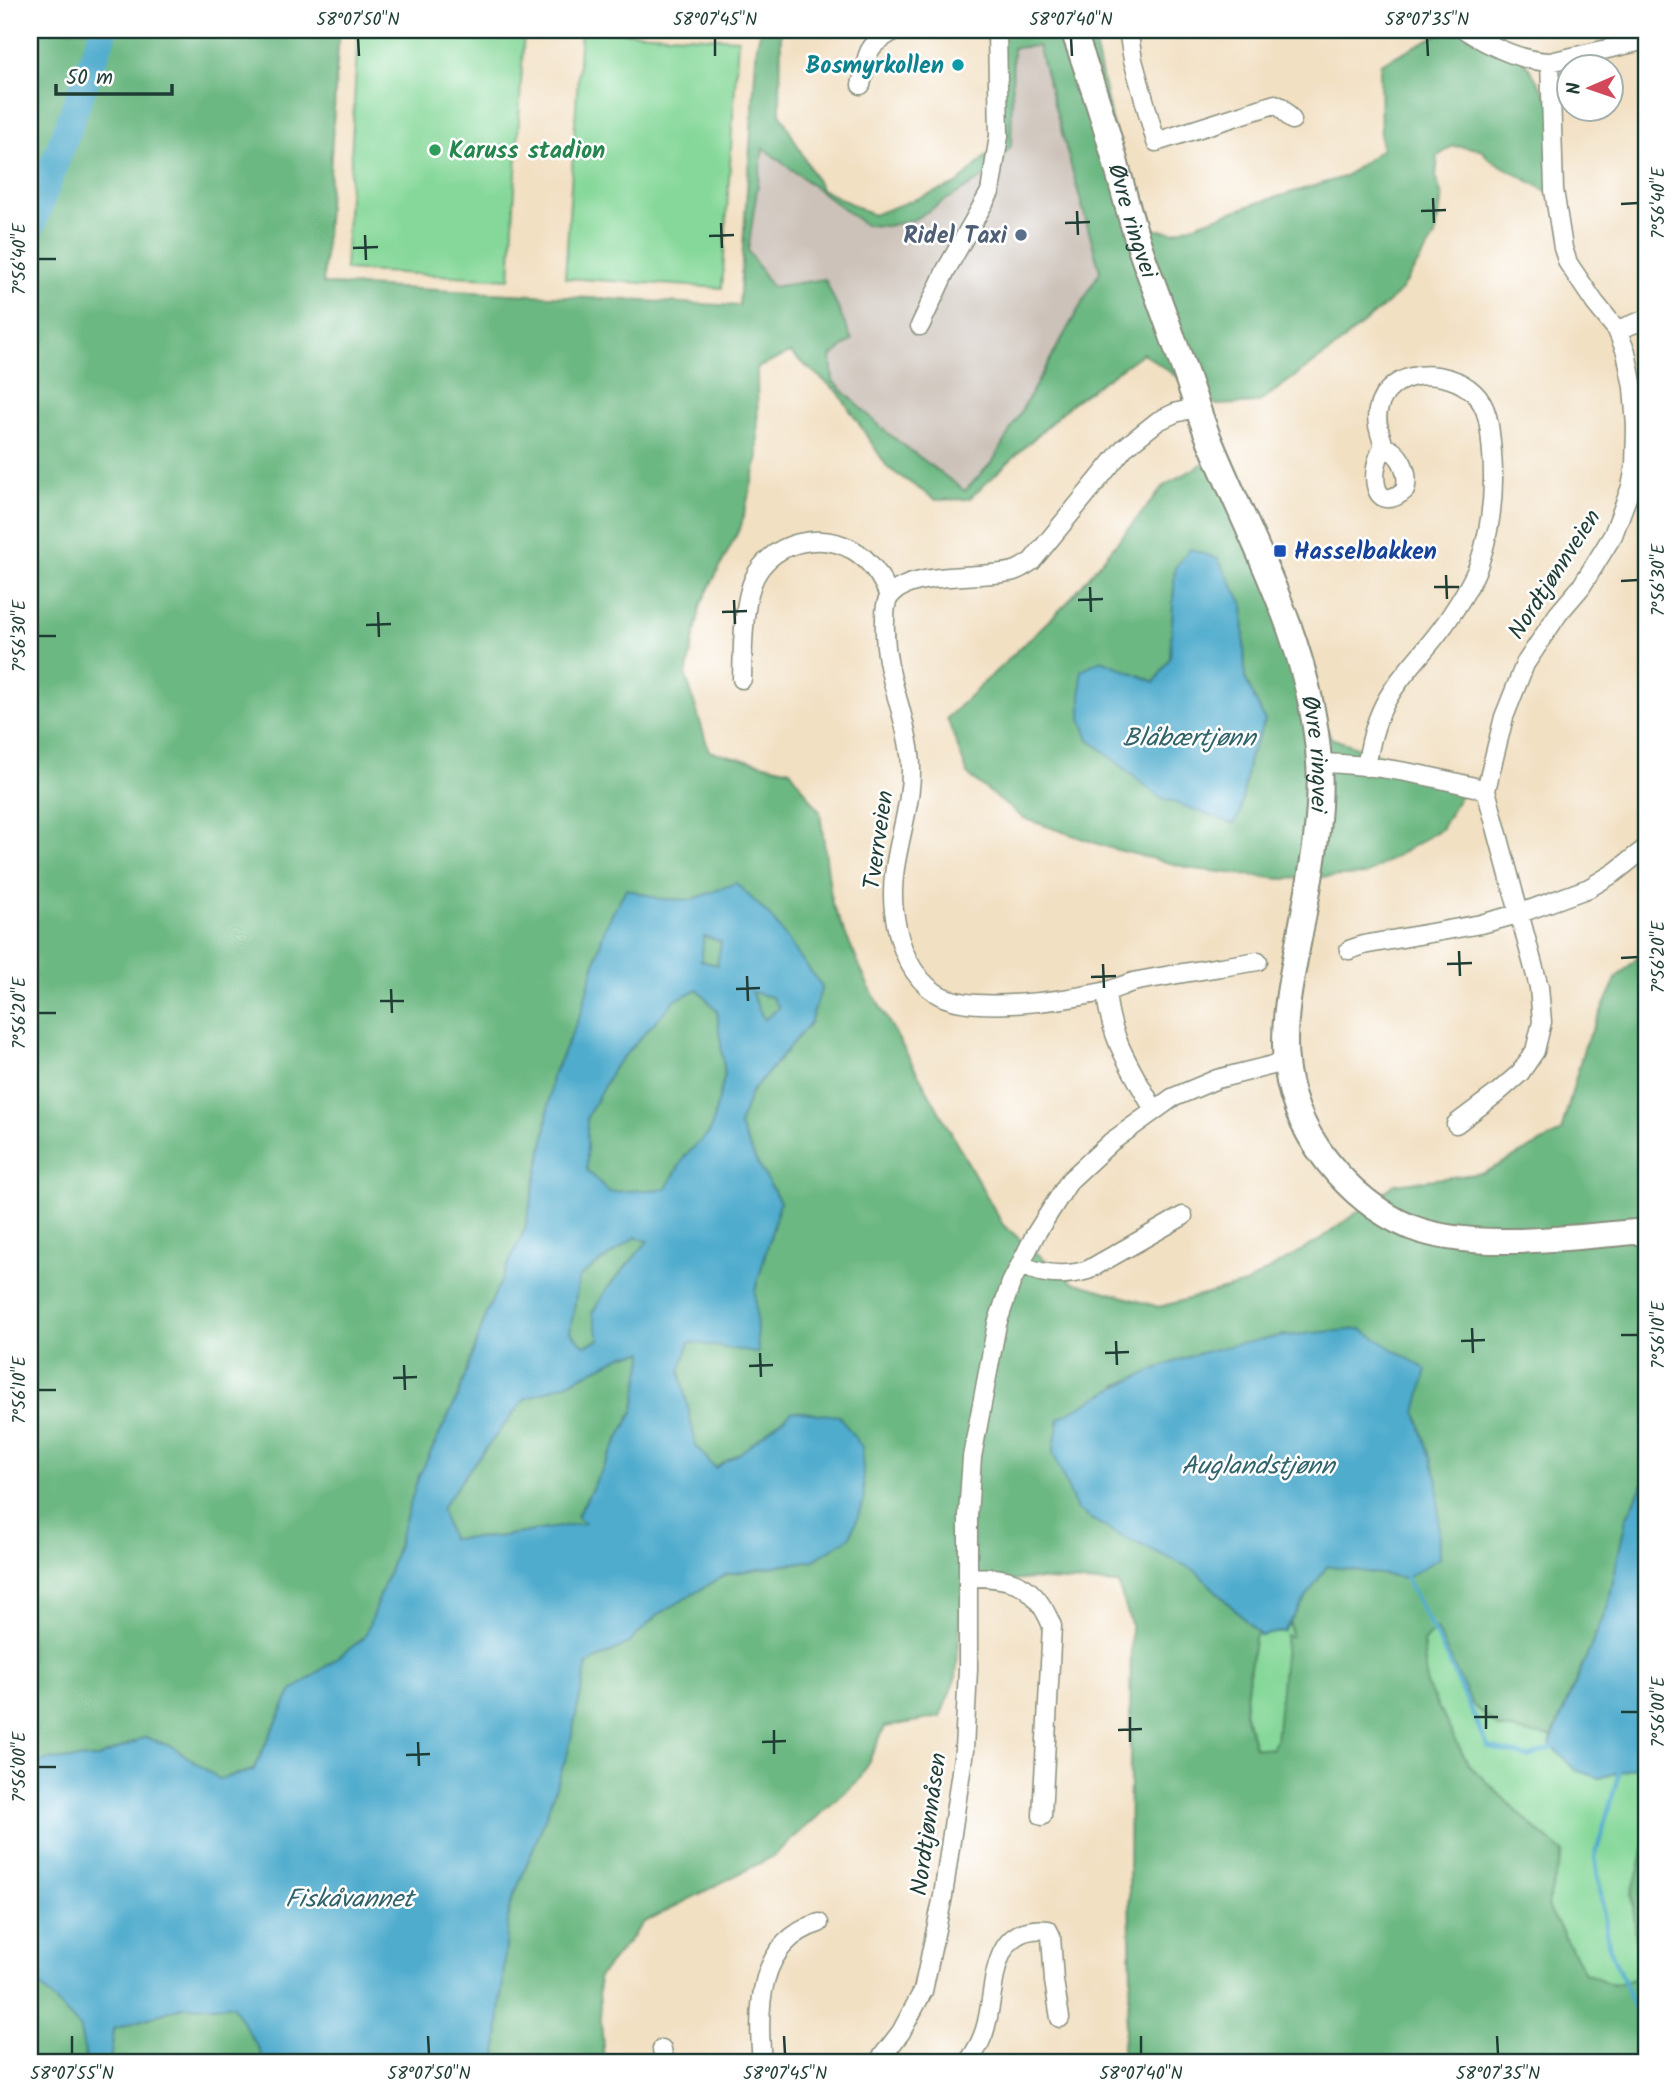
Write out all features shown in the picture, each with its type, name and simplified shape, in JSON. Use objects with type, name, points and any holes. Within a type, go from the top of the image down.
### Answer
[{"type":"street","points":[[861,85],[864,61],[870,49],[882,37],[896,30]]},
{"type":"street","points":[[920,326],[946,270],[990,192],[999,135],[997,30]]},
{"type":"street","name":"Øvre ringvei","points":[[1073,30],[1146,264],[1208,437],[1264,560],[1289,624],[1308,686],[1320,763],[1317,827],[1284,1032],[1285,1062],[1298,1112],[1326,1160],[1360,1196],[1409,1226],[1450,1237],[1476,1240],[1647,1231]]},
{"type":"street","points":[[1128,30],[1133,60],[1156,142],[1275,104],[1292,120]]},
{"type":"street","points":[[1465,30],[1523,58],[1550,62],[1647,40]]},
{"type":"street","name":"Nordtjønnveien","points":[[1486,790],[1504,717],[1525,664],[1605,551],[1620,520],[1635,467],[1633,387],[1626,352],[1617,330],[1581,283],[1568,263],[1563,248],[1554,190],[1550,62]]},
{"type":"street","points":[[1617,330],[1647,319]]},
{"type":"street","points":[[1366,766],[1371,739],[1385,703],[1450,617],[1479,566],[1493,487],[1492,449],[1487,414],[1479,398],[1466,385],[1452,378],[1419,375],[1405,379],[1382,398],[1377,423],[1384,447]]},
{"type":"street","points":[[742,679],[752,584],[763,566],[780,550],[794,544],[822,541],[852,550],[878,573],[889,596],[900,587],[929,580],[1016,570],[1032,561],[1124,448],[1158,421],[1198,407]]},
{"type":"street","name":"Tverrveien","points":[[889,596],[885,609],[885,646],[891,682],[908,743],[911,785],[897,848],[892,891],[898,931],[910,966],[921,981],[937,994],[955,1000],[1023,1003],[1107,991],[1130,983],[1258,961]]},
{"type":"street","points":[[1320,763],[1366,766],[1441,778],[1486,790],[1502,841],[1518,914],[1539,987],[1542,1022],[1535,1051],[1520,1073],[1456,1124]]},
{"type":"street","points":[[1349,950],[1363,944],[1481,924],[1518,914],[1589,888],[1614,873],[1647,847]]},
{"type":"street","points":[[1107,991],[1108,1011],[1118,1046],[1154,1110]]},
{"type":"street","name":"Nordtjønnåsen","points":[[878,2062],[901,2032],[923,1991],[943,1896],[964,1750],[968,1669],[968,1516],[972,1457],[997,1324],[1011,1283],[1035,1236],[1070,1180],[1111,1142],[1172,1098],[1199,1086],[1285,1062]]},
{"type":"street","points":[[1021,1265],[1056,1275],[1087,1270],[1183,1216]]},
{"type":"street","points":[[968,1577],[1007,1580],[1031,1590],[1044,1606],[1052,1626],[1042,1816]]},
{"type":"street","points":[[762,2062],[760,2001],[768,1972],[775,1957],[796,1931],[819,1923]]},
{"type":"street","points":[[968,2062],[976,2052],[983,2035],[1002,1951],[1010,1939],[1021,1931],[1048,1930],[1052,1936],[1054,1981],[1060,2018]]},
{"type":"shaded area","points":[[1038,46],[1100,271],[993,461],[965,491],[886,432],[833,381],[831,357],[772,287],[748,251],[763,147],[865,224],[941,205],[986,176],[1011,146],[1013,48]]},
{"type":"green space","points":[[30,30],[339,30],[323,284],[739,306],[757,44],[761,30],[781,30],[780,113],[821,189],[873,215],[957,184],[999,144],[991,47],[985,30],[1092,30],[1134,227],[1174,232],[1344,177],[1381,150],[1380,64],[1447,30],[1462,30],[1522,57],[1554,107],[1559,198],[1488,158],[1481,149],[1453,146],[1438,156],[1436,177],[1442,197],[1435,237],[1398,294],[1332,350],[1258,403],[1217,405],[1143,353],[1072,403],[969,499],[936,500],[888,468],[838,392],[790,353],[757,368],[758,458],[741,526],[701,604],[686,676],[709,751],[790,770],[820,812],[832,904],[868,985],[1003,1225],[1072,1282],[1159,1307],[1245,1284],[1321,1239],[1395,1184],[1484,1173],[1561,1132],[1584,1048],[1617,977],[1647,949],[1647,1476],[1626,1519],[1608,1605],[1552,1737],[1499,1728],[1472,1704],[1436,1628],[1423,1642],[1427,1686],[1468,1764],[1563,1852],[1547,1906],[1585,1973],[1613,1985],[1640,1977],[1632,1894],[1647,1840],[1647,2062],[1121,2062],[1131,1980],[1131,1624],[1118,1584],[1030,1579],[963,1587],[956,1677],[940,1717],[885,1727],[860,1779],[772,1857],[644,1922],[598,1978],[604,2062],[496,2062],[509,1907],[542,1827],[568,1752],[587,1664],[629,1643],[656,1616],[727,1574],[814,1560],[850,1537],[740,1453],[715,1468],[696,1446],[680,1371],[690,1342],[757,1352],[755,1291],[780,1202],[739,1125],[751,1093],[810,1023],[736,884],[691,900],[661,899],[626,889],[605,927],[581,1013],[552,1077],[544,1142],[525,1229],[488,1309],[458,1396],[364,1638],[291,1692],[253,1770],[219,1779],[173,1747],[145,1737],[98,1758],[45,1760],[30,1770]],"holes":[[[1038,46],[1100,271],[993,461],[965,491],[886,432],[833,381],[831,357],[852,340],[825,279],[772,287],[748,251],[763,148],[865,225],[887,226],[913,220],[986,176],[1011,146],[1013,48]],[[1285,1335],[1416,1412],[1438,1482],[1406,1578],[1327,1566],[1290,1621],[1291,1638],[1286,1635],[1276,1741],[1271,1749],[1255,1747],[1244,1711],[1254,1639],[1258,1633],[1195,1570],[1117,1385],[1200,1353]]]},
{"type":"green space","name":"Karuss stadion","points":[[358,30],[524,30],[510,279],[345,270]]},
{"type":"green space","points":[[581,30],[738,39],[722,288],[565,278]]},
{"type":"green space","points":[[1213,458],[1249,500],[1277,582],[1297,668],[1331,738],[1406,764],[1463,791],[1441,829],[1365,875],[1282,879],[1194,869],[1110,848],[1023,818],[968,775],[947,718],[1066,604],[1164,486]],"holes":[[[1175,568],[1243,604],[1245,678],[1265,721],[1249,758],[1240,814],[1101,660],[1155,682],[1170,658]]]},
{"type":"green space","points":[[704,936],[721,942],[717,965],[701,961]]},
{"type":"green space","points":[[698,989],[717,1011],[725,1075],[710,1132],[685,1156],[666,1189],[609,1192],[587,1170],[587,1117],[614,1067],[675,999]]},
{"type":"green space","points":[[751,991],[772,997],[779,1008],[764,1020]]},
{"type":"green space","points":[[636,1237],[648,1241],[607,1289],[600,1340],[584,1345],[570,1332],[579,1277]]},
{"type":"green space","points":[[645,1352],[634,1410],[577,1516],[586,1523],[497,1537],[451,1539],[440,1510],[525,1399],[568,1383],[624,1355]]},
{"type":"green space","points":[[1290,1621],[1291,1639],[1276,1742],[1271,1749],[1255,1747],[1244,1711],[1254,1639],[1258,1633],[1261,1636],[1284,1631]]},
{"type":"green space","points":[[1436,1628],[1472,1704],[1499,1728],[1552,1737],[1550,1744],[1600,1778],[1647,1764],[1647,1840],[1632,1894],[1641,1977],[1613,1985],[1585,1973],[1547,1905],[1562,1852],[1468,1764],[1427,1686],[1423,1642]]},
{"type":"green space","points":[[30,1975],[79,2026],[87,2062],[30,2062]]},
{"type":"green space","points":[[233,2005],[261,2051],[263,2062],[110,2062],[114,2029],[182,2007]]},
{"type":"water","name":"Blåbærtjønn","points":[[1190,549],[1218,559],[1243,604],[1245,678],[1265,721],[1249,758],[1240,814],[1234,824],[1159,797],[1089,739],[1081,718],[1081,670],[1101,660],[1155,682],[1170,658],[1175,568]]},
{"type":"water","name":"Fiskåvannet","points":[[736,883],[770,916],[822,987],[810,1023],[751,1092],[739,1125],[780,1202],[755,1291],[758,1353],[690,1342],[680,1371],[696,1446],[715,1468],[740,1453],[793,1411],[839,1416],[862,1447],[864,1500],[850,1537],[814,1560],[727,1574],[656,1616],[629,1643],[587,1664],[568,1752],[542,1827],[509,1908],[496,2062],[263,2062],[260,2051],[232,2005],[182,2007],[114,2029],[110,2062],[87,2062],[79,2026],[30,1975],[30,1770],[45,1760],[98,1758],[145,1737],[173,1747],[219,1779],[253,1771],[291,1692],[364,1638],[392,1563],[418,1478],[458,1396],[488,1309],[525,1229],[544,1142],[552,1077],[581,1013],[605,927],[626,889],[661,899],[691,900]],"holes":[[[704,936],[721,942],[717,965],[701,961]],[[698,989],[717,1011],[725,1075],[710,1132],[685,1156],[666,1189],[609,1192],[587,1170],[587,1117],[614,1067],[675,1000]],[[751,992],[772,997],[779,1008],[764,1020]],[[636,1237],[648,1241],[607,1289],[592,1313],[600,1340],[584,1345],[570,1332],[579,1277]],[[644,1352],[634,1410],[577,1517],[585,1523],[497,1537],[451,1539],[441,1509],[471,1467],[525,1399],[568,1383],[624,1355]]]},
{"type":"water","name":"Auglandstjønn","points":[[1361,1329],[1427,1370],[1416,1412],[1438,1482],[1439,1558],[1406,1578],[1327,1566],[1284,1631],[1261,1636],[1195,1570],[1115,1533],[1077,1510],[1053,1453],[1059,1418],[1110,1390],[1201,1353],[1300,1334]]},
{"type":"water","points":[[1647,1476],[1647,1764],[1600,1778],[1575,1770],[1550,1744],[1608,1605],[1626,1519]]},
{"type":"waterway","points":[[30,229],[104,30]]},
{"type":"waterway","points":[[1406,1578],[1447,1657],[1488,1747],[1528,1757],[1553,1748]]},
{"type":"waterway","points":[[1619,1773],[1595,1857],[1609,1946],[1647,2040]]},
{"type":"place","name":"Bosmyrkollen","points":[[958,65]]},
{"type":"place","name":"Karuss stadion","points":[[435,150]]},
{"type":"place","name":"Ridel Taxi","points":[[1021,235]]},
{"type":"place","name":"Hasselbakken","points":[[1280,551]]}]
